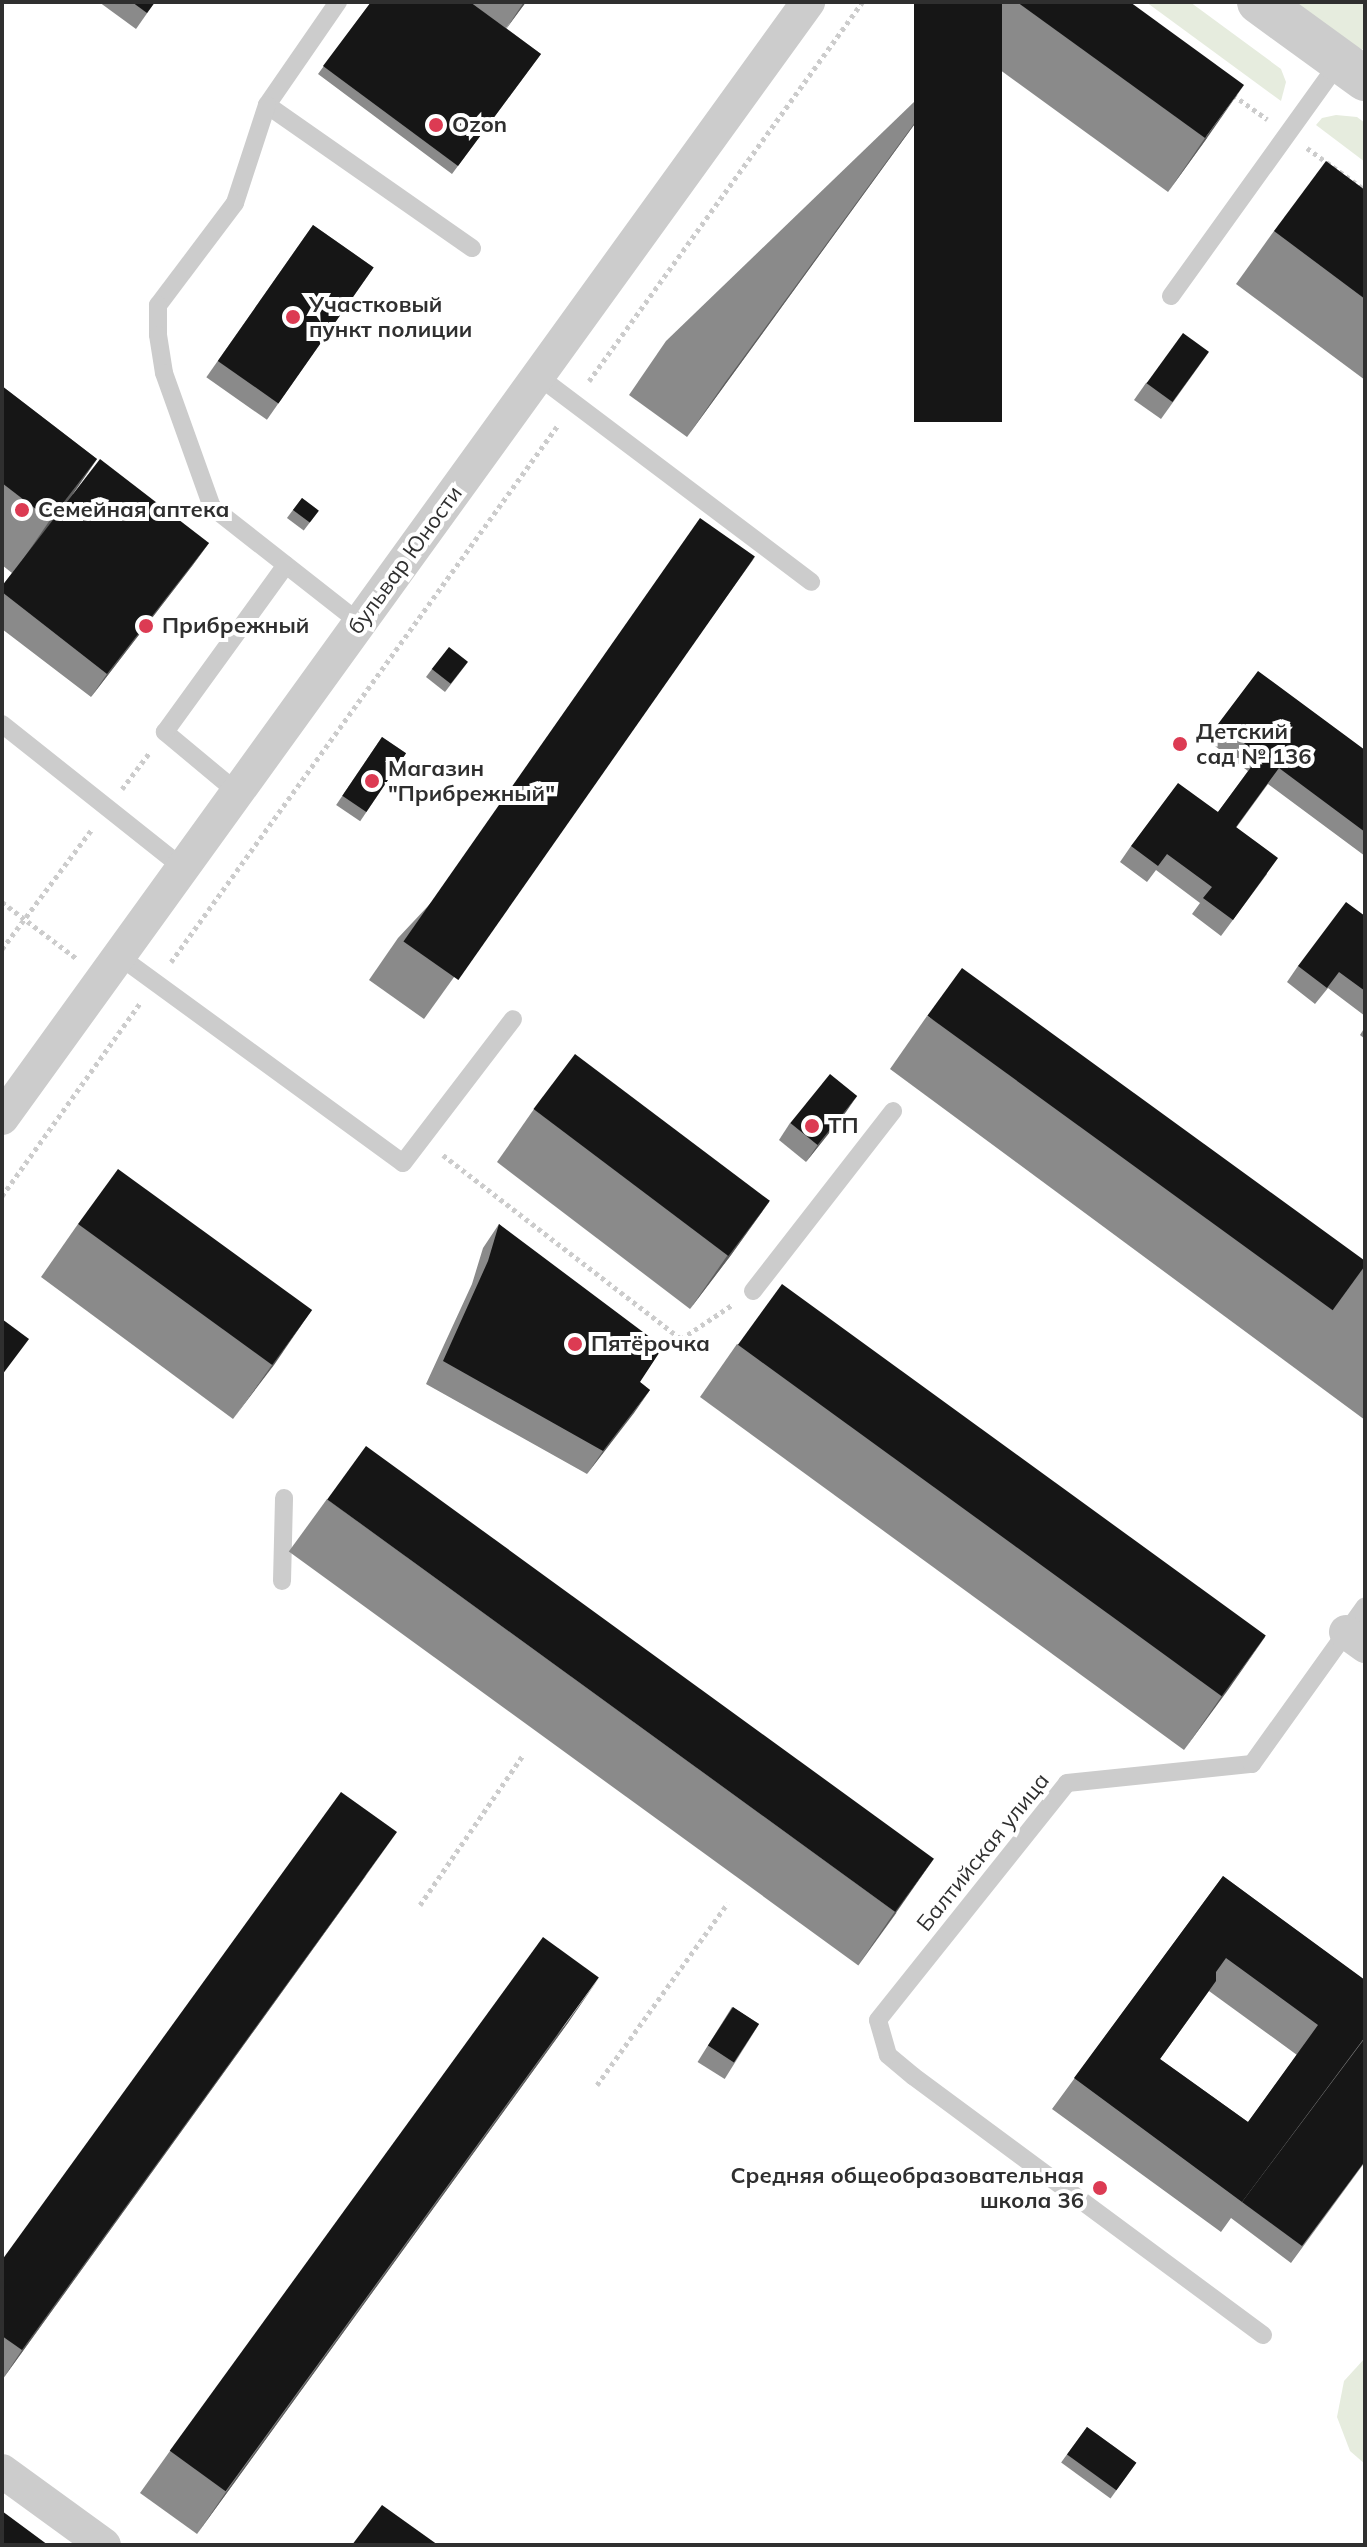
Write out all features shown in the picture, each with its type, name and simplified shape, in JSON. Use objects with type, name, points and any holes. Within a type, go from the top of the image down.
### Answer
[{"type":"street","name":"бульвар Юности","points":[[2,1118],[103,962],[183,868],[808,2]]},
{"type":"street","points":[[1259,2],[1352,70]]},
{"type":"street","points":[[2,2471],[104,2545]]},
{"type":"lane","points":[[338,2],[267,105],[235,203],[158,305],[158,335],[164,373],[212,507],[360,623]]},
{"type":"lane","points":[[1171,296],[1288,134],[1352,70]]},
{"type":"lane","points":[[267,105],[472,248]]},
{"type":"lane","points":[[538,376],[811,582]]},
{"type":"lane","points":[[237,792],[165,732],[286,565]]},
{"type":"lane","points":[[2,724],[183,868]]},
{"type":"lane","points":[[103,962],[156,982],[403,1163],[513,1019]]},
{"type":"lane","points":[[753,1291],[893,1111]]},
{"type":"lane","points":[[282,1581],[284,1498]]},
{"type":"lane","name":"Балтийская улица","points":[[1263,2335],[913,2076],[888,2055],[878,2020],[1067,1783],[1252,1764],[1359,1628]]},
{"type":"path","points":[[2,1196],[862,2]]},
{"type":"path","points":[[1226,90],[1365,190]]},
{"type":"path","points":[[2,949],[165,732]]},
{"type":"path","points":[[2,902],[25,919],[103,962]]},
{"type":"path","points":[[421,1139],[681,1339],[753,1291]]},
{"type":"path","points":[[420,1905],[523,1755]]},
{"type":"path","points":[[597,2085],[728,1903]]},
{"type":"shaded area","points":[[1146,2],[1190,2],[1281,69],[1286,82],[1281,101]]},
{"type":"shaded area","points":[[1291,2],[1363,2],[1365,50],[1355,47]]},
{"type":"shaded area","points":[[1336,115],[1357,117],[1365,123],[1365,162],[1316,125],[1322,118]]},
{"type":"shaded area","points":[[1365,2358],[1365,2464],[1350,2451],[1337,2417],[1344,2381]]},
{"type":"building","points":[[132,2],[155,2],[147,13]]},
{"type":"building","points":[[371,2],[470,2],[541,54],[458,166],[323,66]]},
{"type":"building","points":[[914,2],[1002,2],[1002,422],[914,422]]},
{"type":"building","points":[[1017,2],[1130,2],[1244,85],[1205,138]]},
{"type":"building","points":[[1326,161],[1365,190],[1365,299],[1274,231]]},
{"type":"building","name":"Участковый пункт полиции","points":[[313,225],[374,267],[278,403],[218,361]]},
{"type":"building","points":[[1183,333],[1209,352],[1172,402],[1147,383]]},
{"type":"building","points":[[2,386],[97,459],[50,520],[2,483]]},
{"type":"building","points":[[100,459],[209,543],[107,674],[2,592],[2,586]]},
{"type":"building","points":[[302,498],[319,511],[310,523],[293,510]]},
{"type":"building","points":[[700,518],[755,556],[458,980],[403,942]]},
{"type":"building","points":[[449,647],[468,662],[451,684],[432,669]]},
{"type":"building","name":"Детский сад № 136","points":[[1258,671],[1365,750],[1365,832],[1279,768],[1236,827],[1278,858],[1233,920],[1203,898],[1212,887],[1167,854],[1158,866],[1131,846],[1178,783],[1218,812],[1260,755],[1218,724]]},
{"type":"building","points":[[382,737],[406,753],[366,812],[342,796]]},
{"type":"building","points":[[1346,902],[1365,916],[1365,991],[1339,972],[1327,988],[1298,966]]},
{"type":"building","points":[[962,968],[1365,1261],[1365,1266],[1333,1310],[927,1016]]},
{"type":"building","points":[[575,1054],[770,1201],[728,1256],[533,1109]]},
{"type":"building","name":"ТП","points":[[830,1074],[857,1096],[818,1145],[790,1123]]},
{"type":"building","points":[[118,1169],[312,1310],[272,1365],[78,1224]]},
{"type":"building","points":[[499,1224],[663,1347],[640,1382],[650,1390],[603,1451],[443,1361],[488,1261]]},
{"type":"building","points":[[782,1284],[1266,1635],[1222,1696],[738,1345]]},
{"type":"building","points":[[2,1319],[29,1339],[2,1375]]},
{"type":"building","points":[[366,1446],[934,1859],[895,1912],[327,1499]]},
{"type":"building","points":[[341,1792],[397,1832],[22,2350],[2,2336],[2,2260]]},
{"type":"building","points":[[1223,1876],[1365,1980],[1365,2037],[1242,2202],[1074,2078]],"holes":[[[1226,1958],[1318,2025],[1248,2122],[1160,2059],[1216,1981],[1216,1972]]]},
{"type":"building","points":[[543,1937],[599,1978],[226,2491],[170,2451]]},
{"type":"building","points":[[733,2007],[759,2024],[734,2062],[708,2046]]},
{"type":"building","points":[[1365,2038],[1365,2161],[1302,2246],[1242,2202]]},
{"type":"building","points":[[1087,2427],[1136,2463],[1116,2490],[1067,2455]]},
{"type":"building","points":[[382,2505],[438,2545],[352,2545]]},
{"type":"building","points":[[2,2511],[48,2545],[2,2545]]},
{"type":"place","name":"Ozon","points":[[436,125]]},
{"type":"place","name":"Участковый пункт полиции","points":[[293,317]]},
{"type":"place","name":"Семейная аптека","points":[[22,510]]},
{"type":"place","name":"Прибрежный","points":[[146,626]]},
{"type":"place","name":"Детский сад № 136","points":[[1180,744]]},
{"type":"place","name":"Магазин \"Прибрежный\"","points":[[372,781]]},
{"type":"place","name":"ТП","points":[[812,1126]]},
{"type":"place","name":"Пятёрочка","points":[[575,1344]]},
{"type":"place","name":"Средняя общеобразовательная школа 36","points":[[1100,2188]]}]
